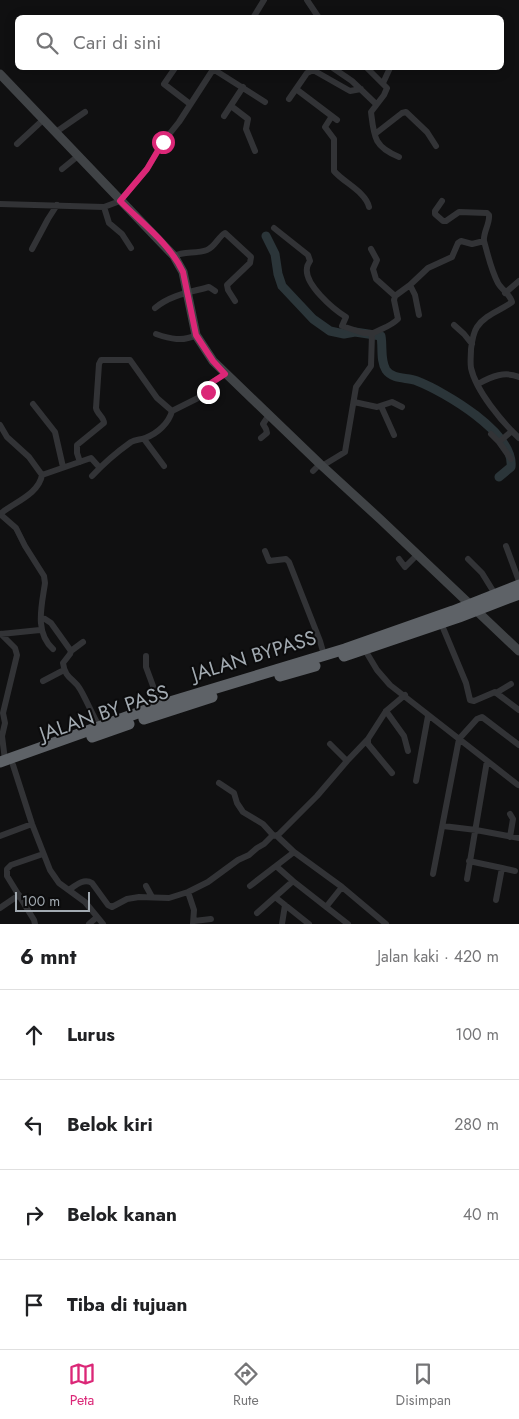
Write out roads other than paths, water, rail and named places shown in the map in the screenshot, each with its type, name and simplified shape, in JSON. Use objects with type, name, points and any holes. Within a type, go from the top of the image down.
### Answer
[{"type":"highway","name":"JALAN BYPASS","points":[[365,650],[442,623],[474,608],[495,594],[519,585]]},
{"type":"highway","points":[[474,608],[519,594]]},
{"type":"highway","name":"JALAN BYPASS","points":[[4,764],[99,726],[474,608]]},
{"type":"highway","name":"JALAN BY PASS","points":[[4,764],[114,728],[166,706],[365,650]]},
{"type":"street","points":[[255,15],[264,0]]},
{"type":"street","points":[[307,0],[317,15]]},
{"type":"street","points":[[174,70],[164,84],[190,104]]},
{"type":"street","points":[[0,204],[104,207],[120,201],[147,169],[163,142],[180,122],[213,70]]},
{"type":"street","points":[[217,70],[265,102]]},
{"type":"street","points":[[288,99],[307,73],[313,70],[350,91],[361,89]]},
{"type":"street","points":[[335,70],[361,89],[376,104]]},
{"type":"street","points":[[369,70],[387,88],[371,112],[375,134],[384,150],[399,157]]},
{"type":"street","points":[[383,83],[389,70]]},
{"type":"street","points":[[0,74],[174,256],[183,272],[196,335],[213,361],[269,415],[318,467],[380,519],[519,651]]},
{"type":"street","points":[[224,116],[243,87]]},
{"type":"street","points":[[296,89],[334,118],[326,127],[326,130],[334,139],[334,171],[347,181],[368,202],[370,207]]},
{"type":"street","points":[[231,106],[248,119],[246,129],[255,151]]},
{"type":"street","points":[[56,132],[85,112]]},
{"type":"street","points":[[375,134],[406,112],[427,132],[436,146]]},
{"type":"street","points":[[17,144],[44,119]]},
{"type":"street","points":[[62,169],[78,156]]},
{"type":"street","points":[[442,201],[435,214],[443,221],[463,211],[486,213],[489,215],[483,236],[484,241],[493,273],[499,286],[510,297],[512,302],[482,321],[477,327],[472,344],[471,366],[474,378],[488,402],[519,438]]},
{"type":"street","points":[[32,249],[57,205]]},
{"type":"street","points":[[104,207],[109,223],[122,234],[131,248]]},
{"type":"street","points":[[274,228],[308,255],[310,261],[307,268],[308,279],[312,286],[338,312],[346,317],[342,326],[372,334],[387,328],[398,319],[394,300],[395,296],[428,268],[452,257],[458,243],[472,244],[484,241]]},
{"type":"street","points":[[174,256],[210,249],[221,235],[225,233],[251,258],[250,263],[227,285],[235,301]]},
{"type":"street","points":[[372,249],[377,260],[373,269],[376,279],[395,296]]},
{"type":"street","points":[[505,293],[519,281]]},
{"type":"street","points":[[410,285],[415,295],[419,315]]},
{"type":"street","points":[[155,308],[164,300],[187,293],[209,287],[215,291]]},
{"type":"street","points":[[454,325],[472,344]]},
{"type":"street","points":[[156,334],[179,340],[189,339],[196,335]]},
{"type":"street","points":[[318,467],[345,452],[356,387],[371,366],[372,334]]},
{"type":"street","points":[[80,462],[77,445],[104,423],[96,408],[99,364],[101,360],[130,360],[157,398],[172,411]]},
{"type":"street","points":[[92,476],[114,454],[133,441],[144,439],[158,430],[170,417],[172,411],[204,395],[208,392],[211,383],[225,374]]},
{"type":"street","points":[[478,384],[502,374],[514,374],[518,378],[519,386]]},
{"type":"street","points":[[354,402],[377,408],[392,402],[402,407]]},
{"type":"street","points":[[33,404],[55,432],[64,467]]},
{"type":"street","points":[[381,406],[394,435]]},
{"type":"street","points":[[261,438],[266,433],[263,424],[269,415]]},
{"type":"street","points":[[0,424],[7,437],[29,457],[42,475]]},
{"type":"street","points":[[501,441],[512,431]]},
{"type":"street","points":[[491,434],[501,441],[510,459]]},
{"type":"street","points":[[144,439],[164,466]]},
{"type":"street","points":[[53,649],[44,640],[40,630],[45,583],[44,576],[16,528],[0,514],[27,496],[41,479],[42,475],[92,458],[100,468]]},
{"type":"street","points":[[506,546],[519,580]]},
{"type":"street","points":[[265,551],[269,561],[286,559],[289,562],[324,655]]},
{"type":"street","points":[[399,559],[406,567],[417,555]]},
{"type":"street","points":[[468,558],[482,573],[495,594]]},
{"type":"street","points":[[45,620],[51,623],[71,650]]},
{"type":"street","points":[[442,623],[464,678],[470,700],[474,701],[496,693],[511,684]]},
{"type":"street","points":[[40,630],[1,634],[15,648],[18,655],[4,713],[5,722],[2,736],[4,764],[54,876],[85,902],[103,924]]},
{"type":"street","points":[[83,642],[71,650],[63,663],[64,670],[80,689],[99,726]]},
{"type":"street","points":[[365,650],[383,678],[390,685],[518,785]]},
{"type":"street","points":[[146,656],[146,667],[166,706]]},
{"type":"street","points":[[43,681],[64,670]]},
{"type":"street","points":[[496,693],[519,710]]},
{"type":"street","points":[[69,890],[88,880],[108,905],[112,907],[126,899],[169,898],[188,892],[208,882],[275,836],[316,796],[368,739],[386,711],[405,695]]},
{"type":"street","points":[[386,711],[404,736],[408,751]]},
{"type":"street","points":[[416,781],[428,716]]},
{"type":"street","points":[[433,874],[459,739],[477,719],[482,717],[519,745]]},
{"type":"street","points":[[368,739],[368,744],[392,773]]},
{"type":"street","points":[[330,744],[347,761]]},
{"type":"street","points":[[467,879],[487,761]]},
{"type":"street","points":[[219,783],[234,793],[239,808],[243,812],[262,824],[294,852],[342,887],[380,921],[386,924]]},
{"type":"street","points":[[510,814],[513,819],[510,837]]},
{"type":"street","points":[[0,836],[32,824]]},
{"type":"street","points":[[443,826],[519,838]]},
{"type":"street","points":[[250,886],[294,852]]},
{"type":"street","points":[[0,871],[43,854]]},
{"type":"street","points":[[470,861],[515,871]]},
{"type":"street","points":[[276,866],[348,924]]},
{"type":"street","points":[[8,867],[7,876],[35,924]]},
{"type":"street","points":[[496,900],[502,868]]},
{"type":"street","points":[[257,913],[293,881]]},
{"type":"street","points":[[146,886],[152,897]]},
{"type":"street","points":[[326,907],[342,887]]},
{"type":"street","points":[[188,892],[194,910],[194,923],[211,919]]},
{"type":"street","points":[[0,908],[19,895]]},
{"type":"street","points":[[276,897],[307,923]]},
{"type":"street","points":[[282,924],[285,905]]},
{"type":"street","points":[[89,924],[97,917]]},
{"type":"waterway","points":[[266,236],[275,254],[282,286],[313,319],[330,331],[344,334],[355,332],[381,336],[383,362],[389,373],[396,377],[417,381],[444,394],[476,415],[490,428],[502,441],[509,454],[511,467],[499,477]]}]
